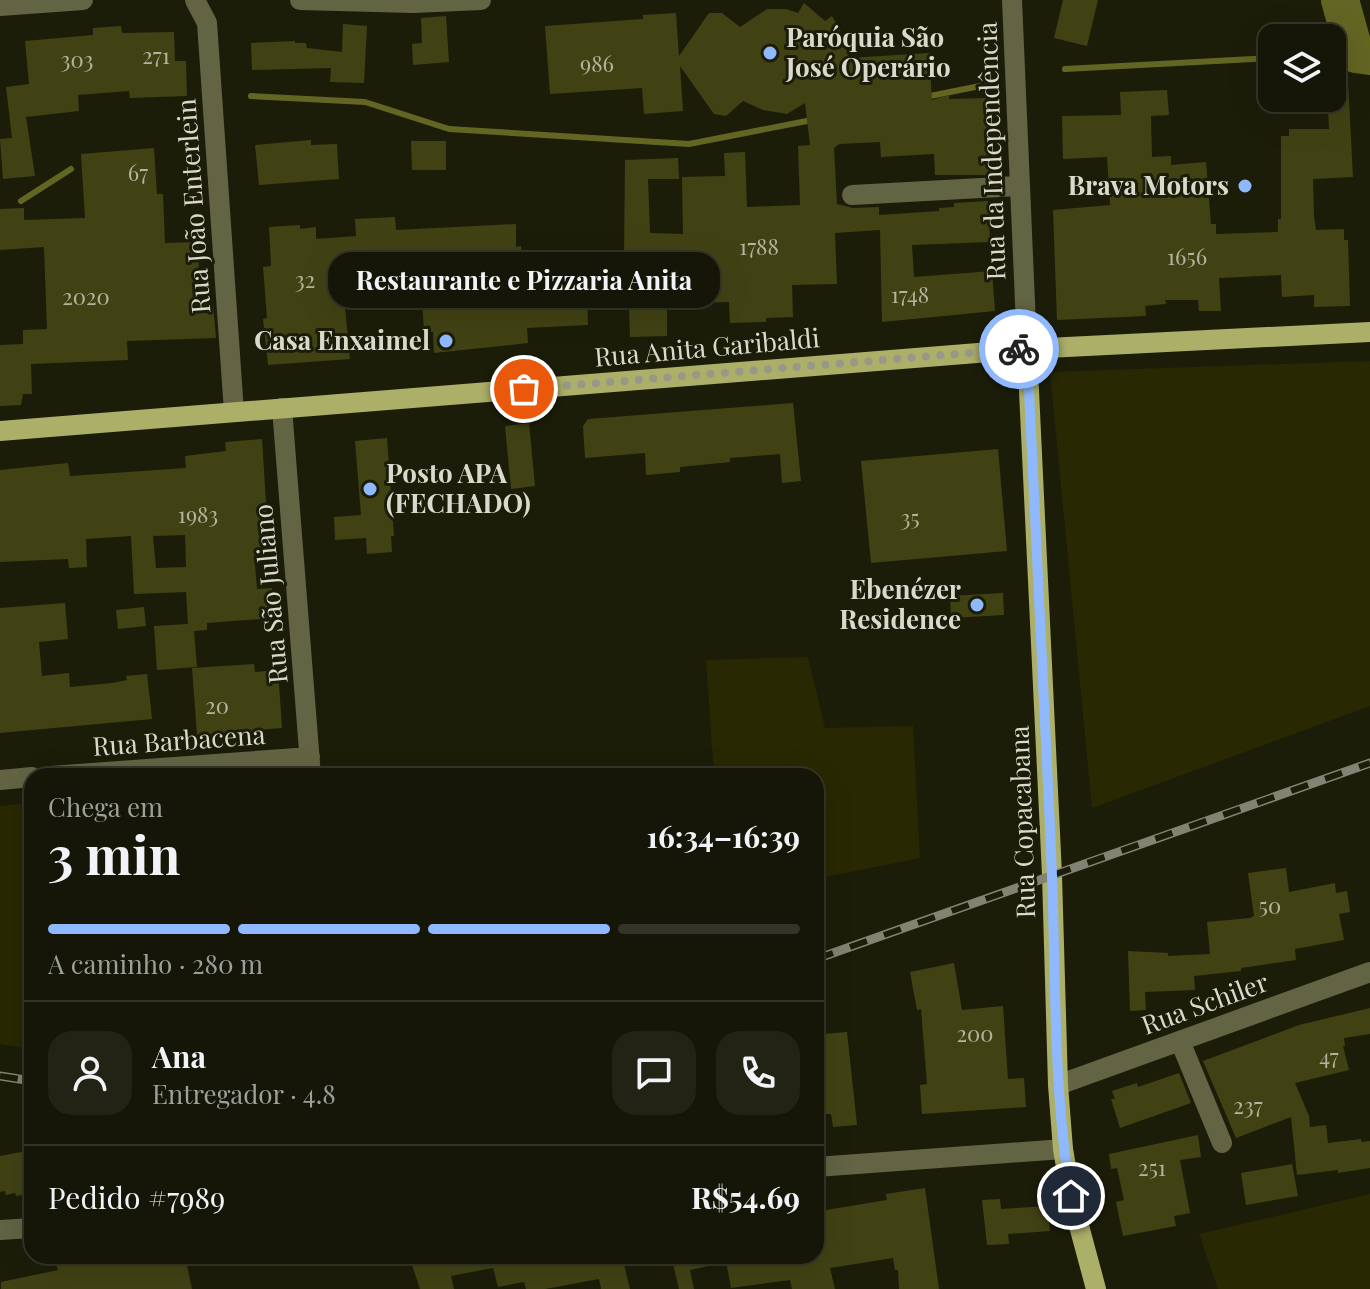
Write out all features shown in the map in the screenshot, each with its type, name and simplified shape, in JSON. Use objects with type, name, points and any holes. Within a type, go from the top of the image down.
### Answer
[{"type":"main road","name":"Rua Anita Garibaldi","points":[[0,431],[1027,349],[1370,332]]},
{"type":"main road","name":"Rua Copacabana","points":[[1027,349],[1052,875],[1058,1085],[1063,1149],[1071,1196],[1096,1289]]},
{"type":"street","points":[[0,6],[83,0]]},
{"type":"street","name":"Rua João Enterlein","points":[[195,0],[207,23],[234,412]]},
{"type":"street","points":[[300,0],[413,3],[481,0]]},
{"type":"street","name":"Rua da Independência","points":[[1012,0],[1027,349]]},
{"type":"street","points":[[852,195],[1020,186]]},
{"type":"street","name":"Rua São Juliano","points":[[282,408],[311,767]]},
{"type":"street","name":"Rua Barbacena","points":[[282,768],[311,767]]},
{"type":"street","points":[[0,780],[24,778]]},
{"type":"street","name":"Rua Schiler","points":[[1058,1085],[1370,972]]},
{"type":"street","points":[[1180,1041],[1222,1143]]},
{"type":"street","points":[[824,1166],[1063,1149]]},
{"type":"street","points":[[0,1230],[24,1228]]},
{"type":"shaded area","points":[[1370,361],[1370,706],[1092,808],[1050,372]]},
{"type":"shaded area","points":[[808,657],[825,728],[913,726],[920,858],[824,877],[824,768],[713,768],[706,660]]},
{"type":"shaded area","points":[[24,804],[24,1048],[0,1044],[0,806]]},
{"type":"shaded area","points":[[1370,1194],[1370,1289],[1218,1289],[1199,1234]]},
{"type":"building","points":[[1063,0],[1098,0],[1087,46],[1054,38]]},
{"type":"building","points":[[804,3],[825,21],[832,16],[849,58],[929,53],[932,100],[949,95],[949,99],[988,98],[990,175],[935,175],[934,154],[881,157],[880,142],[839,144],[834,148],[837,204],[853,208],[879,207],[879,215],[939,211],[939,208],[954,207],[954,203],[988,201],[990,242],[912,245],[914,277],[992,271],[995,311],[882,322],[880,230],[835,233],[837,284],[792,285],[793,317],[766,318],[766,322],[730,323],[729,302],[667,304],[667,336],[630,337],[627,257],[624,257],[625,160],[678,158],[679,179],[648,179],[650,233],[683,234],[682,177],[725,176],[724,153],[745,152],[747,207],[800,205],[798,146],[810,145],[805,103],[787,114],[763,110],[743,101],[726,116],[714,114],[680,66],[683,111],[644,114],[642,88],[550,94],[545,26],[643,19],[643,15],[676,13],[679,56],[709,13],[722,13],[740,27],[767,9],[786,9],[798,13]]},
{"type":"building","points":[[446,16],[449,62],[413,65],[412,44],[422,43],[421,18]]},
{"type":"building","points":[[343,24],[367,26],[364,83],[330,82],[331,68],[252,70],[251,43],[295,41],[306,43],[307,48],[342,52]]},
{"type":"building","points":[[121,26],[122,33],[174,32],[175,61],[186,61],[187,96],[130,98],[129,91],[78,95],[79,111],[26,117],[35,176],[3,179],[0,139],[12,138],[6,87],[29,84],[25,41],[93,35],[93,28]]},
{"type":"building","points":[[1346,44],[1353,177],[1313,179],[1316,230],[1344,229],[1344,240],[1348,240],[1350,306],[1314,307],[1314,295],[1282,297],[1281,275],[1219,278],[1221,311],[1199,311],[1198,300],[1165,300],[1166,304],[1145,306],[1146,316],[1057,320],[1053,210],[1110,205],[1107,157],[1063,159],[1062,116],[1121,115],[1120,92],[1167,90],[1169,115],[1151,116],[1152,157],[1171,156],[1171,165],[1206,162],[1211,224],[1216,224],[1216,234],[1278,232],[1278,219],[1281,219],[1281,136],[1289,136],[1289,129],[1329,129],[1328,112],[1346,112]]},
{"type":"building","points":[[311,140],[311,145],[337,144],[339,179],[259,185],[255,145]]},
{"type":"building","points":[[411,141],[446,141],[446,170],[412,170]]},
{"type":"building","points":[[154,148],[157,194],[163,194],[165,243],[198,242],[200,304],[213,304],[216,338],[127,341],[128,360],[31,364],[32,394],[23,394],[21,405],[0,406],[0,345],[23,344],[23,330],[47,329],[44,247],[0,250],[0,209],[24,208],[24,220],[85,218],[81,154]]},
{"type":"building","points":[[395,217],[396,230],[516,224],[516,247],[521,246],[522,256],[586,255],[588,325],[527,328],[528,343],[434,353],[433,332],[424,332],[422,299],[409,299],[407,280],[359,284],[360,296],[344,297],[350,359],[268,365],[263,319],[267,318],[263,267],[271,266],[269,227],[316,227],[316,239],[356,236],[355,219]]},
{"type":"building","points":[[793,403],[801,481],[782,483],[780,454],[730,458],[730,462],[680,467],[680,472],[646,475],[645,453],[585,458],[583,426],[588,419]]},
{"type":"building","points":[[529,423],[535,486],[511,489],[505,426]]},
{"type":"building","points":[[387,438],[394,536],[391,536],[392,552],[367,554],[366,538],[335,540],[334,517],[361,515],[355,441]]},
{"type":"building","points":[[262,439],[269,550],[254,552],[257,589],[272,588],[274,618],[207,623],[207,630],[194,631],[197,667],[157,670],[154,626],[188,624],[186,592],[134,594],[131,536],[86,539],[87,567],[69,568],[68,559],[0,562],[0,470],[68,463],[70,476],[186,468],[185,456],[226,451],[225,442]],"holes":[[[185,535],[186,567],[156,568],[153,536]]]},
{"type":"building","points":[[998,449],[1007,551],[871,563],[861,461]]},
{"type":"building","name":"Ebenézer Residence","points":[[1003,593],[1004,615],[951,618],[950,596]]},
{"type":"building","points":[[65,603],[68,639],[39,642],[42,676],[69,673],[70,687],[112,683],[127,680],[126,676],[147,674],[152,719],[0,733],[0,608]]},
{"type":"building","points":[[144,607],[146,626],[118,629],[116,610]]},
{"type":"building","points":[[254,664],[255,672],[278,670],[282,728],[197,735],[192,668]]},
{"type":"building","points":[[1286,868],[1289,892],[1335,883],[1336,893],[1347,891],[1350,912],[1339,914],[1344,940],[1295,949],[1296,960],[1194,976],[1195,990],[1145,992],[1146,1010],[1130,1011],[1128,951],[1168,953],[1168,956],[1210,954],[1207,922],[1254,916],[1248,873]]},
{"type":"building","points":[[954,963],[962,1010],[1003,1006],[1008,1079],[1024,1078],[1026,1107],[922,1114],[920,1085],[927,1084],[921,1009],[917,1010],[910,972]]},
{"type":"building","points":[[1370,1008],[1370,1034],[1344,1038],[1349,1070],[1295,1083],[1309,1116],[1310,1127],[1326,1125],[1328,1143],[1361,1139],[1361,1142],[1370,1141],[1370,1168],[1297,1175],[1291,1117],[1236,1138],[1203,1061],[1299,1025]]},
{"type":"building","points":[[847,1032],[857,1125],[833,1127],[831,1114],[824,1114],[824,1034]]},
{"type":"building","points":[[1179,1073],[1191,1103],[1120,1128],[1111,1099],[1115,1099],[1112,1091],[1137,1083],[1138,1087]]},
{"type":"building","points":[[1198,1135],[1201,1157],[1180,1160],[1190,1213],[1174,1216],[1176,1226],[1123,1236],[1116,1202],[1124,1200],[1117,1168],[1111,1169],[1109,1154]]},
{"type":"building","points":[[24,1152],[24,1194],[0,1192],[0,1156]]},
{"type":"building","points":[[1292,1164],[1298,1196],[1246,1205],[1241,1173]]},
{"type":"building","points":[[925,1188],[939,1289],[899,1289],[898,1270],[895,1270],[893,1258],[830,1268],[835,1289],[792,1289],[790,1280],[731,1288],[726,1264],[824,1264],[824,1210],[887,1200],[886,1194]]},
{"type":"building","points":[[1000,1199],[1001,1209],[1047,1206],[1050,1231],[1008,1234],[1009,1244],[987,1245],[982,1200]]},
{"type":"building","points":[[56,1264],[187,1264],[192,1289],[1,1289],[1,1282],[58,1270]]},
{"type":"building","points":[[412,1264],[624,1264],[630,1289],[601,1289],[599,1279],[545,1289],[526,1289],[524,1282],[498,1287],[493,1268],[451,1276],[454,1289],[420,1289]]},
{"type":"building","points":[[673,1264],[717,1264],[690,1270],[694,1289],[679,1289]]},
{"type":"waterway","points":[[1340,0],[1355,54],[1370,56]]},
{"type":"waterway","points":[[1346,54],[1355,54]]},
{"type":"waterway","points":[[1065,69],[1258,59]]},
{"type":"waterway","points":[[925,97],[995,83]]},
{"type":"waterway","points":[[251,96],[365,102],[449,129],[689,144],[812,120]]},
{"type":"waterway","points":[[21,201],[71,169]]},
{"type":"railway","points":[[824,956],[1370,763]]},
{"type":"railway","points":[[0,1076],[24,1080]]},
{"type":"way so far","points":[[524,389],[1019,349]]},
{"type":"place","name":"Paróquia São José Operário","points":[[770,53]]},
{"type":"place","name":"Brava Motors","points":[[1245,186]]},
{"type":"place","name":"Casa Enxaimel","points":[[446,341]]},
{"type":"place","name":"Restaurante e Pizzaria Anita","points":[[524,389]]},
{"type":"place","name":"Posto APA (FECHADO)","points":[[370,489]]},
{"type":"place","name":"Ebenézer Residence","points":[[977,605]]},
{"type":"route","points":[[1019,349],[1027,349],[1052,875],[1058,1085],[1063,1149],[1071,1196]]}]
